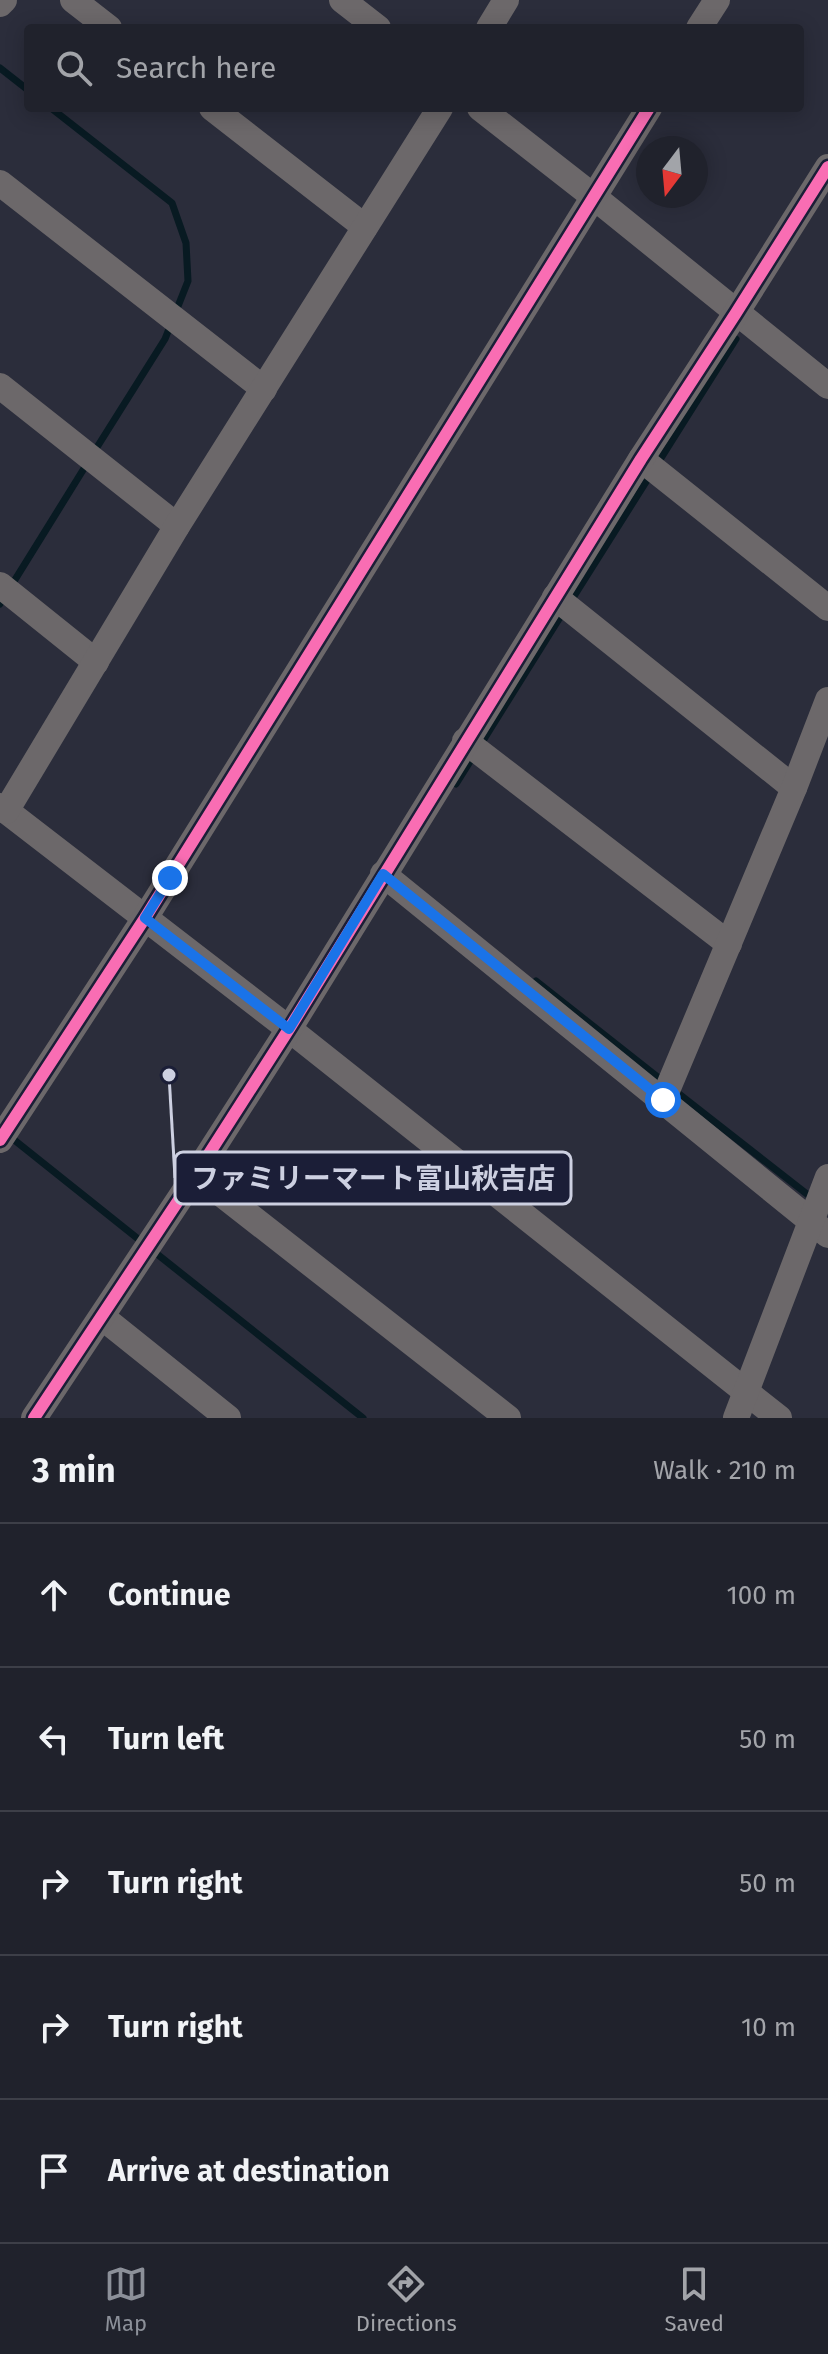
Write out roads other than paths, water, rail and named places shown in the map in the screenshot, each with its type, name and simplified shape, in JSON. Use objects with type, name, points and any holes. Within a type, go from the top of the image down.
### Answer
[{"type":"street","points":[[73,0],[104,24]]},
{"type":"street","points":[[342,0],[373,24]]},
{"type":"street","points":[[491,24],[506,0]]},
{"type":"street","points":[[702,24],[717,0]]},
{"type":"street","points":[[217,112],[365,227]]},
{"type":"street","points":[[437,112],[3,808],[289,1029],[779,1418]]},
{"type":"street","points":[[485,112],[828,386]]},
{"type":"street","points":[[7,1130],[145,918],[647,112]]},
{"type":"street","points":[[34,1418],[289,1029],[641,459],[825,181]]},
{"type":"street","points":[[0,183],[264,389]]},
{"type":"street","points":[[0,386],[177,526]]},
{"type":"street","points":[[641,459],[828,608]]},
{"type":"street","points":[[10,593],[96,662]]},
{"type":"street","points":[[555,597],[794,788]]},
{"type":"street","points":[[663,1100],[828,700]]},
{"type":"street","points":[[465,741],[729,944]]},
{"type":"street","points":[[383,874],[819,1229]]},
{"type":"street","points":[[196,1174],[508,1418]]},
{"type":"street","points":[[736,1418],[819,1229],[828,1177]]},
{"type":"street","points":[[102,1317],[228,1418]]},
{"type":"waterway","points":[[0,68],[24,87]]},
{"type":"waterway","points":[[56,112],[172,203],[186,243],[188,281],[165,339],[94,452]]},
{"type":"waterway","points":[[571,601],[736,339]]},
{"type":"waterway","points":[[0,604],[88,462]]},
{"type":"waterway","points":[[456,784],[564,611]]},
{"type":"waterway","points":[[536,981],[664,1082]]},
{"type":"waterway","points":[[674,1090],[812,1198]]},
{"type":"waterway","points":[[8,1135],[142,1242]]},
{"type":"waterway","points":[[152,1250],[363,1418]]},
{"type":"place","name":"ファミリーマート富山秋吉店","points":[[169,1075]]}]
